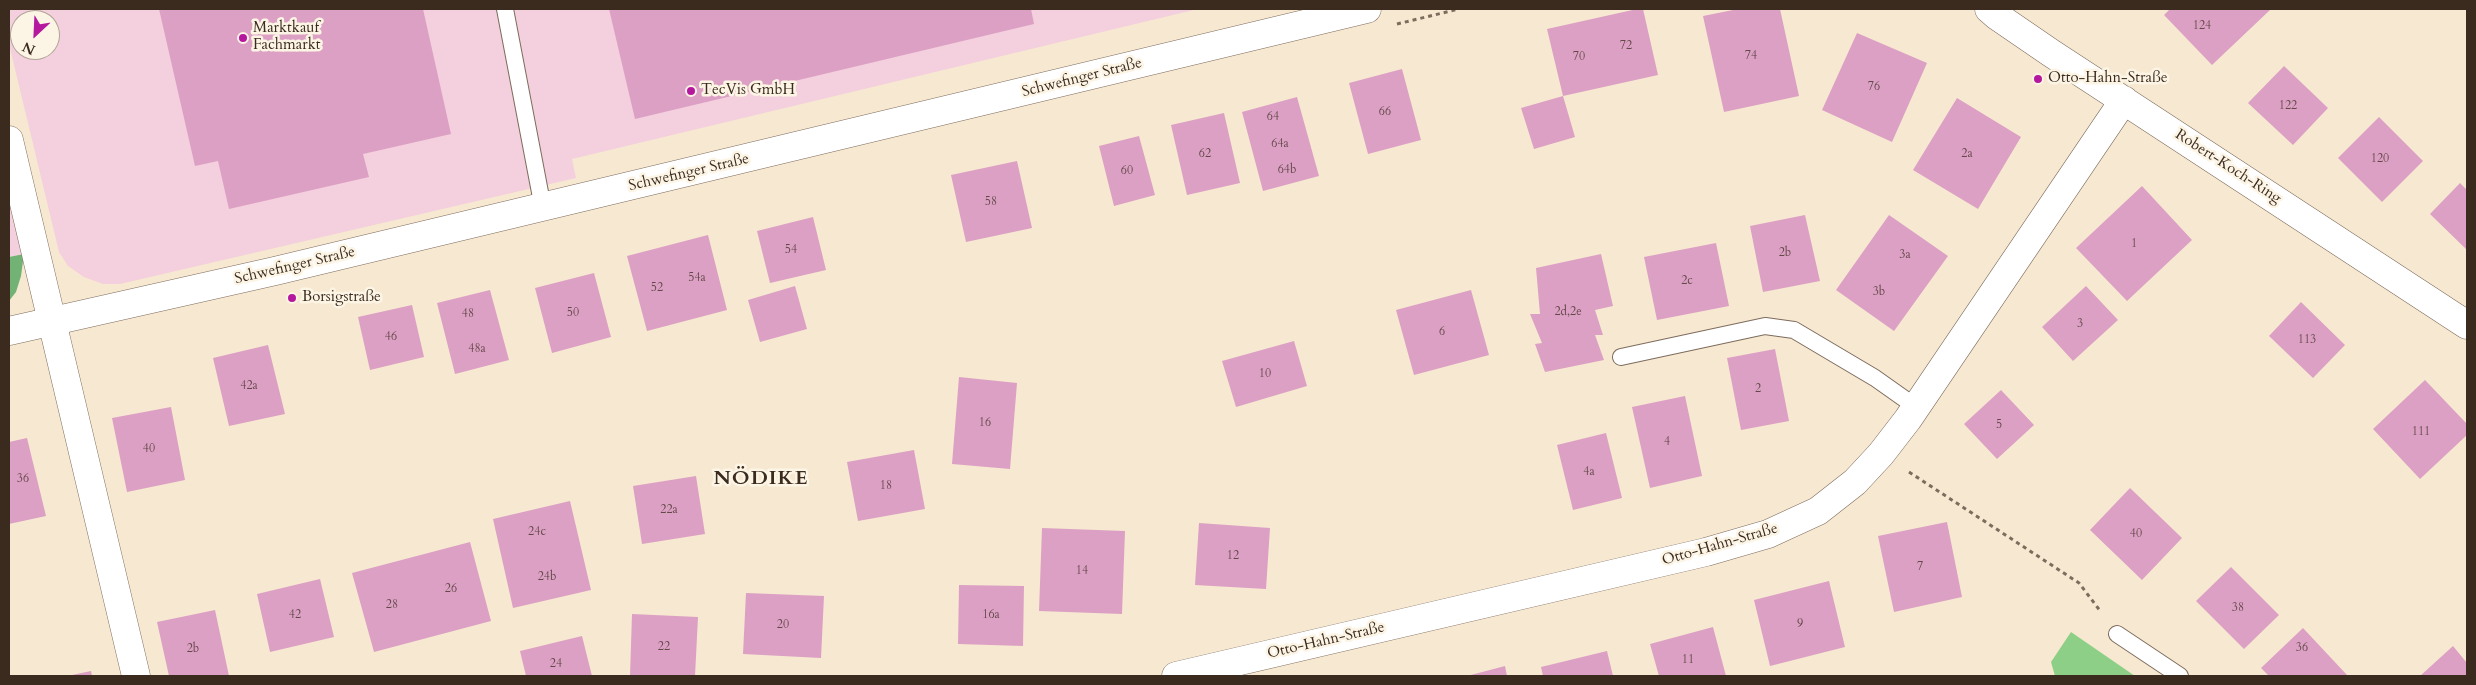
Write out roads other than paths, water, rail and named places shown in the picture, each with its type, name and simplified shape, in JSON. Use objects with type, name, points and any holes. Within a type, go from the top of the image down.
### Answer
[{"type":"street","name":"Schwefinger Straße","points":[[9,331],[172,296],[543,208],[1315,15],[1367,9]]},
{"type":"street","name":"Robert-Koch-Ring","points":[[1990,9],[1997,16],[2051,53],[2467,325]]},
{"type":"street","name":"Otto-Hahn-Straße","points":[[1176,676],[1706,552],[1768,534],[1818,511],[1856,482],[1882,454],[1916,407],[2124,100]]},
{"type":"street","points":[[9,140],[136,676]]},
{"type":"lane","points":[[505,9],[543,208]]},
{"type":"lane","points":[[1621,357],[1765,326],[1794,330],[1875,378],[1916,407]]},
{"type":"lane","points":[[2118,634],[2180,676]]},
{"type":"place","name":"Marktkauf Fachmarkt","points":[[243,38]]},
{"type":"place","name":"Otto-Hahn-Straße","points":[[2038,79]]},
{"type":"place","name":"TecVis GmbH","points":[[691,91]]},
{"type":"place","name":"Borsigstraße","points":[[292,298]]},
{"type":"district","name":"NÖDIKE","points":[[761,479]]}]
